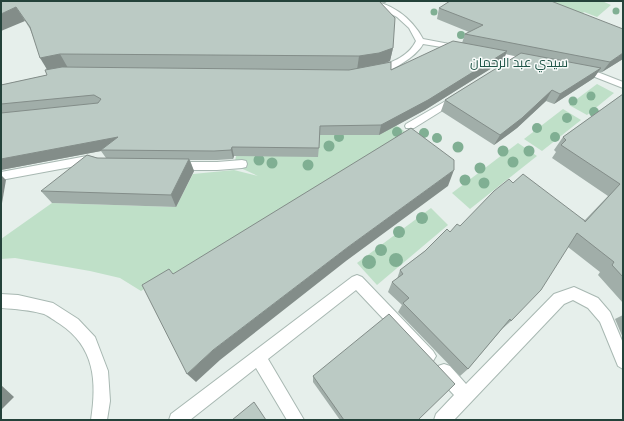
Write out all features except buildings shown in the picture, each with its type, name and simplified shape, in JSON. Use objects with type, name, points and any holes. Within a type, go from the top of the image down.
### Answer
[{"type":"street","points":[[370,1],[386,7],[404,18],[415,31],[420,41],[418,47],[408,57],[371,73]]},
{"type":"street","points":[[420,41],[469,50]]},
{"type":"street","points":[[484,53],[535,63]]},
{"type":"street","points":[[503,67],[515,59]]},
{"type":"street","points":[[569,69],[597,75],[623,85]]},
{"type":"street","points":[[410,126],[466,92]]},
{"type":"street","points":[[1,176],[87,160],[105,165]]},
{"type":"street","points":[[168,166],[217,166],[242,164]]},
{"type":"street","points":[[177,420],[357,281],[465,395]]},
{"type":"street","points":[[442,420],[559,299],[574,293],[593,303],[605,317],[623,361]]},
{"type":"street","points":[[1,301],[18,302],[48,308],[74,324],[90,342],[100,371],[102,401],[98,420]]},
{"type":"street","points":[[258,357],[296,420]]},
{"type":"green space","points":[[538,1],[602,1],[611,5],[597,17],[584,12],[577,20]]},
{"type":"green space","points":[[597,84],[614,93],[587,115],[569,105]]},
{"type":"green space","points":[[563,109],[581,120],[542,151],[524,139]]},
{"type":"green space","points":[[396,125],[416,140],[182,287],[162,277],[141,291],[120,278],[90,271],[15,258],[1,259],[1,239],[52,203],[176,207],[193,174],[234,170],[258,176],[234,165],[242,130],[347,135]]},
{"type":"green space","points":[[518,143],[537,156],[470,209],[452,193]]},
{"type":"green space","points":[[431,208],[448,225],[377,285],[357,263]]},
{"type":"district","name":"سيدي عبد الرحمان","points":[[519,62]]}]
